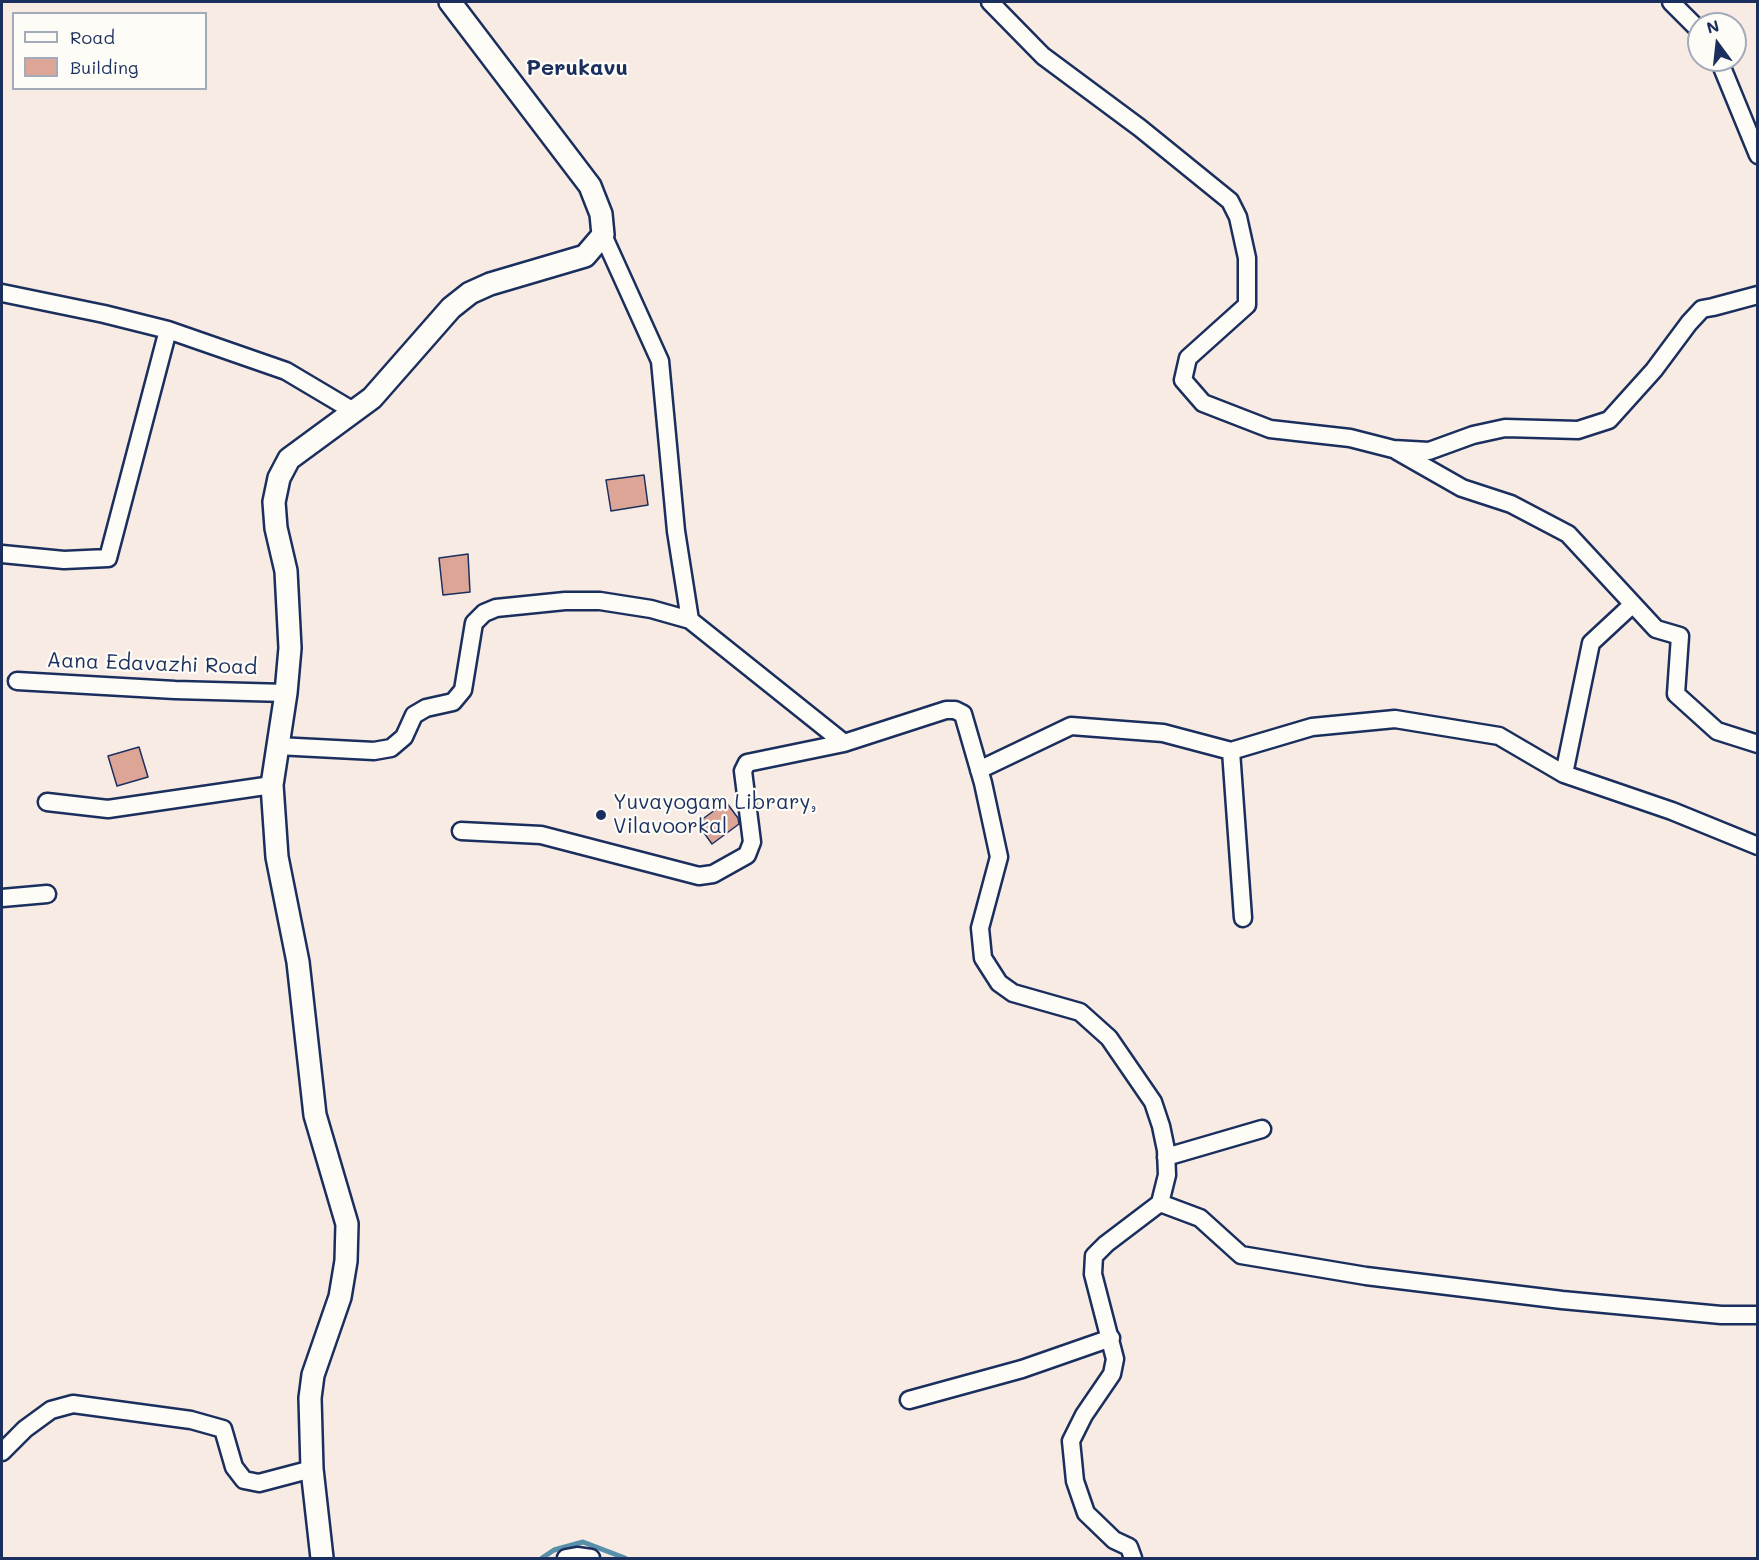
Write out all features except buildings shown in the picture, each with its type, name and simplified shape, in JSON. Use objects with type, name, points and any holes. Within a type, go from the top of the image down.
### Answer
[{"type":"street","points":[[450,2],[590,186],[601,214],[603,235],[660,361],[676,531],[690,620]]},
{"type":"street","points":[[990,2],[1044,56],[1140,128],[1230,201],[1238,217],[1248,258],[1247,305],[1188,358],[1183,380],[1203,404],[1270,429],[1350,438],[1393,449],[1428,451],[1473,435],[1505,428],[1578,430],[1609,420],[1654,370],[1702,309],[1758,295]]},
{"type":"street","points":[[1671,2],[1687,18]]},
{"type":"street","points":[[1724,72],[1758,155]]},
{"type":"street","points":[[322,1558],[312,1469],[310,1398],[314,1376],[340,1298],[346,1261],[347,1224],[315,1115],[298,962],[277,857],[272,785],[286,693],[290,648],[286,571],[276,528],[274,502],[277,486],[289,459],[356,412],[372,398],[451,308],[471,293],[490,284],[585,256],[603,235]]},
{"type":"street","points":[[2,293],[168,330],[285,371],[356,412]]},
{"type":"street","points":[[2,554],[64,560],[108,558],[168,330]]},
{"type":"street","points":[[1393,449],[1462,488],[1511,504],[1568,534],[1656,629],[1680,636],[1676,694],[1717,731],[1758,744]]},
{"type":"street","points":[[277,746],[374,751],[392,748],[404,737],[414,715],[426,708],[453,702],[463,690],[474,623],[484,613],[496,608],[565,601],[600,601],[651,609],[690,620],[844,743]]},
{"type":"street","points":[[1564,774],[1591,643],[1633,604]]},
{"type":"street","name":"Aana Edavazhi Road","points":[[17,681],[175,690],[286,693]]},
{"type":"street","points":[[461,831],[542,835],[699,876],[713,874],[747,855],[752,842],[743,771],[747,764],[844,743],[946,710],[955,710],[963,714],[979,770],[999,857],[980,928],[983,958],[999,984],[1013,993],[1080,1012],[1109,1038],[1153,1102],[1161,1126],[1167,1175],[1160,1203],[1106,1244],[1094,1256],[1093,1274],[1115,1359],[1112,1374],[1084,1415],[1071,1441],[1075,1481],[1086,1513],[1114,1540],[1129,1547],[1133,1558]]},
{"type":"street","points":[[979,770],[1071,726],[1163,733],[1231,750],[1312,727],[1395,719],[1499,736],[1564,774],[1672,811],[1758,846]]},
{"type":"street","points":[[1231,750],[1244,918]]},
{"type":"street","points":[[47,802],[108,809],[272,785]]},
{"type":"street","points":[[2,898],[48,894]]},
{"type":"street","points":[[1166,1156],[1262,1129]]},
{"type":"street","points":[[1160,1203],[1200,1218],[1241,1256],[1366,1276],[1562,1300],[1721,1315],[1758,1315]]},
{"type":"street","points":[[909,1401],[1022,1369],[1111,1338]]},
{"type":"street","points":[[2,1452],[25,1428],[51,1410],[73,1404],[191,1420],[223,1429],[234,1467],[244,1480],[259,1483],[312,1469]]},
{"type":"street","points":[[566,1558],[577,1556],[591,1558]]},
{"type":"waterway","points":[[542,1558],[554,1550],[583,1542],[625,1558]]},
{"type":"place","name":"Yuvayogam Library, Vilavoorkal","points":[[601,815]]},
{"type":"district","name":"Perukavu","points":[[577,68]]}]
